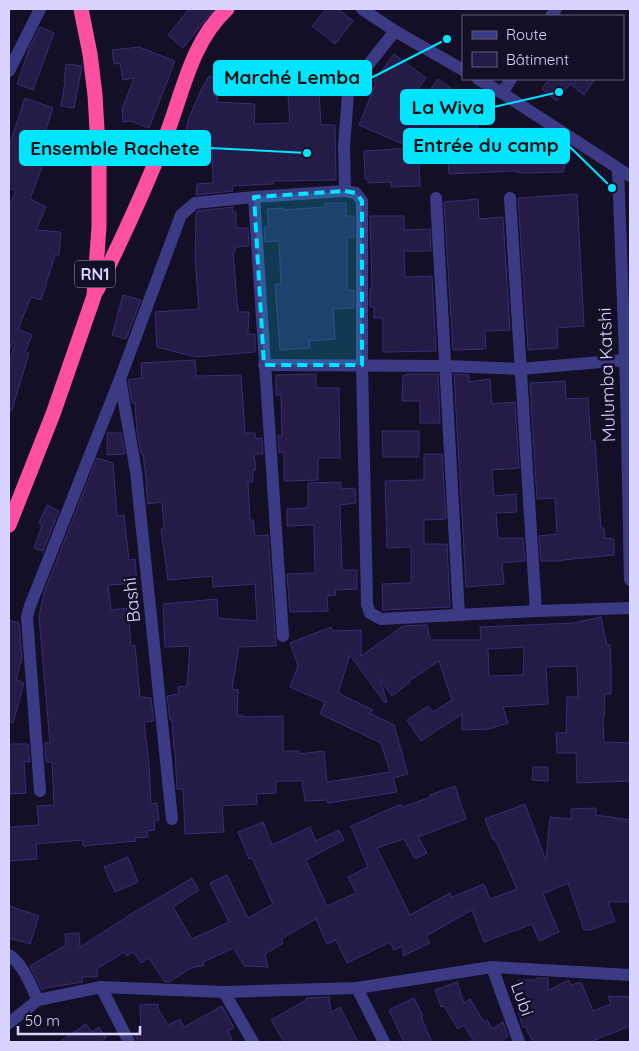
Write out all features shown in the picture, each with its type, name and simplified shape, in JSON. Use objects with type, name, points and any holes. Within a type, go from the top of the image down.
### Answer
[{"type":"highway","name":"RN1","points":[[9,525],[53,414],[94,296],[99,227],[99,164],[95,94],[90,54],[81,9]]},
{"type":"highway","points":[[94,296],[135,213],[165,140],[197,50],[209,28],[227,9]]},
{"type":"street","points":[[9,71],[40,9]]},
{"type":"street","points":[[362,9],[395,31],[462,69]]},
{"type":"street","points":[[345,191],[344,146],[348,96],[354,84],[395,31]]},
{"type":"street","points":[[480,80],[630,176]]},
{"type":"street","points":[[502,93],[510,80]]},
{"type":"street","name":"Mulumba Katshi","points":[[618,169],[624,360],[628,384],[630,580]]},
{"type":"street","points":[[40,791],[27,617],[120,379],[181,215],[195,203],[254,196],[345,191],[356,193],[362,201],[362,365],[367,604],[370,613],[381,619],[630,608]]},
{"type":"street","points":[[254,196],[283,636]]},
{"type":"street","points":[[436,198],[459,615]]},
{"type":"street","points":[[510,198],[536,611]]},
{"type":"street","points":[[264,365],[520,368],[624,360]]},
{"type":"street","name":"Bashi","points":[[120,379],[136,472],[172,819]]},
{"type":"street","points":[[9,955],[16,959],[22,967],[38,1000]]},
{"type":"street","points":[[9,1023],[38,1000],[101,987],[224,992],[358,988],[492,967],[630,975]]},
{"type":"street","name":"Lubi","points":[[492,967],[519,1042]]},
{"type":"street","points":[[101,987],[129,1042]]},
{"type":"street","points":[[358,988],[384,1042]]},
{"type":"street","points":[[224,992],[253,1042]]},
{"type":"highlighted area","points":[[345,191],[356,193],[362,201],[362,365],[264,365],[254,197]]},
{"type":"building","points":[[189,9],[214,9],[183,48],[168,35]]},
{"type":"building","points":[[326,9],[338,9],[353,21],[335,44],[312,26]]},
{"type":"building","points":[[40,27],[54,33],[33,90],[17,84],[30,46]]},
{"type":"building","points":[[139,47],[175,61],[149,128],[131,121],[123,122],[122,109],[134,78],[123,80],[120,63],[114,64],[112,50]]},
{"type":"building","points":[[394,54],[426,78],[397,117],[469,118],[430,90],[438,79],[484,112],[469,147],[519,146],[520,140],[569,152],[563,172],[521,173],[515,171],[449,174],[448,162],[419,164],[420,186],[391,187],[391,182],[368,183],[368,179],[365,179],[364,151],[412,148],[359,125],[376,83],[374,81]]},
{"type":"building","points":[[66,64],[82,66],[74,108],[61,106]]},
{"type":"building","points":[[209,76],[220,81],[213,95],[218,97],[216,102],[255,104],[254,124],[290,123],[288,95],[319,92],[321,125],[335,125],[336,180],[273,181],[273,184],[232,186],[233,191],[196,195],[197,184],[213,183],[212,143],[185,137],[188,120]]},
{"type":"building","points":[[548,80],[594,80],[584,95],[570,84],[557,101],[542,89]]},
{"type":"building","points":[[25,98],[53,108],[37,156],[45,159],[30,199],[46,207],[36,230],[61,232],[59,255],[55,255],[41,300],[31,297],[18,329],[32,335],[25,352],[29,353],[12,410],[9,409],[9,363],[15,343],[13,342],[9,351],[9,206],[16,191],[9,188],[9,146]]},
{"type":"building","points":[[577,194],[584,326],[557,328],[558,348],[528,350],[518,198]]},
{"type":"building","points":[[478,199],[479,219],[503,217],[510,330],[485,331],[486,349],[453,350],[444,202]]},
{"type":"building","points":[[325,203],[346,203],[346,216],[354,216],[354,237],[347,237],[347,290],[354,290],[354,308],[333,309],[335,339],[309,341],[310,348],[280,350],[275,284],[281,284],[279,241],[265,242],[264,227],[269,227],[267,209],[283,208],[283,210],[326,207]]},
{"type":"building","points":[[233,207],[233,212],[236,212],[236,228],[248,228],[249,246],[235,247],[235,252],[233,252],[238,312],[249,312],[248,334],[255,334],[255,352],[196,357],[157,347],[155,312],[199,309],[195,259],[196,213],[198,211]]},
{"type":"building","points":[[370,216],[404,216],[404,230],[430,229],[431,251],[404,251],[405,277],[432,276],[436,351],[383,352],[383,318],[374,318],[374,307],[370,307],[370,289],[372,289]]},
{"type":"building","points":[[123,295],[141,300],[126,339],[112,335]]},
{"type":"building","points":[[195,360],[196,376],[241,375],[245,433],[255,433],[256,439],[262,438],[263,454],[254,454],[256,470],[253,470],[253,482],[248,482],[250,520],[253,520],[255,536],[268,535],[276,646],[239,647],[232,689],[238,690],[237,715],[248,717],[283,716],[283,751],[299,751],[299,754],[324,751],[327,782],[390,772],[381,743],[320,714],[325,702],[290,687],[298,666],[290,643],[331,627],[333,631],[361,630],[361,656],[403,626],[427,625],[430,640],[481,640],[480,627],[573,623],[601,617],[607,645],[610,645],[611,665],[611,694],[605,694],[603,716],[604,742],[630,743],[630,781],[577,783],[576,753],[557,753],[556,733],[566,733],[567,697],[578,697],[577,666],[546,667],[548,704],[503,707],[508,723],[489,729],[462,730],[462,714],[421,741],[407,720],[428,706],[433,712],[452,700],[439,661],[409,681],[392,696],[380,679],[387,702],[385,703],[350,655],[338,693],[373,710],[369,713],[394,725],[408,774],[393,778],[397,792],[328,803],[327,800],[305,801],[302,781],[276,781],[276,793],[256,794],[257,804],[222,806],[224,832],[185,834],[183,789],[177,789],[172,720],[170,720],[167,696],[179,694],[178,687],[187,686],[190,646],[165,647],[163,604],[217,599],[218,618],[257,621],[255,584],[213,587],[212,576],[168,580],[161,529],[164,529],[162,502],[148,504],[143,454],[141,454],[137,432],[135,403],[132,403],[128,380],[142,378],[141,363]],"holes":[[[524,647],[523,675],[489,676],[488,649]]]},
{"type":"building","points":[[316,374],[316,388],[339,388],[340,458],[318,458],[318,480],[284,481],[284,452],[279,453],[278,436],[282,436],[281,395],[276,395],[276,375]]},
{"type":"building","points":[[408,374],[438,374],[440,423],[420,423],[420,401],[402,401],[403,376]]},
{"type":"building","points":[[454,374],[469,375],[469,382],[490,379],[492,404],[515,402],[519,468],[492,470],[494,496],[516,494],[517,512],[496,513],[498,538],[523,538],[525,561],[502,563],[504,584],[466,587]]},
{"type":"building","points":[[565,381],[566,399],[588,398],[591,441],[595,441],[601,528],[604,528],[605,538],[614,539],[614,555],[563,561],[541,561],[539,536],[557,534],[555,498],[537,499],[530,383]]},
{"type":"building","points":[[382,431],[419,431],[419,457],[383,457]]},
{"type":"building","points":[[107,433],[121,433],[125,454],[107,455]]},
{"type":"building","points":[[424,454],[442,454],[446,519],[424,520],[424,544],[447,544],[450,607],[383,610],[382,584],[411,583],[411,547],[387,548],[385,481],[424,480]]},
{"type":"building","points":[[97,458],[113,463],[117,516],[124,515],[129,560],[135,559],[137,583],[108,585],[111,610],[128,608],[131,646],[135,645],[140,697],[151,698],[154,721],[144,722],[151,804],[157,803],[159,820],[154,821],[155,830],[147,831],[148,837],[135,838],[136,841],[83,846],[82,840],[36,844],[37,859],[9,861],[9,827],[39,825],[37,806],[54,805],[52,762],[46,762],[45,743],[50,743],[39,616],[45,590]]},
{"type":"building","points":[[341,482],[341,489],[355,488],[356,503],[340,505],[342,570],[357,570],[357,589],[335,590],[336,595],[327,596],[328,611],[290,612],[287,574],[315,573],[314,525],[287,526],[287,509],[308,508],[308,483]]},
{"type":"building","points":[[47,505],[59,511],[43,551],[34,548],[42,525],[39,523]]},
{"type":"building","points":[[9,620],[19,623],[22,658],[16,679],[24,683],[13,723],[9,722]]},
{"type":"building","points":[[9,744],[28,744],[30,762],[24,762],[26,793],[10,794]]},
{"type":"building","points":[[533,767],[548,767],[548,781],[532,780]]},
{"type":"building","points":[[455,786],[466,819],[418,837],[427,853],[415,859],[404,839],[377,848],[410,915],[450,893],[452,897],[484,884],[490,899],[517,889],[485,819],[525,804],[546,861],[550,817],[571,819],[571,809],[596,808],[596,815],[630,820],[630,902],[608,902],[615,921],[590,930],[584,930],[568,883],[543,894],[559,932],[539,941],[532,924],[484,942],[472,910],[426,936],[430,943],[403,956],[403,946],[394,950],[390,942],[347,963],[336,940],[327,944],[316,919],[281,939],[283,943],[265,954],[268,967],[244,966],[234,948],[203,962],[204,966],[193,967],[169,982],[164,981],[149,958],[141,963],[133,952],[127,956],[124,952],[97,969],[97,977],[82,977],[83,982],[42,990],[30,966],[66,945],[65,934],[79,933],[80,947],[192,878],[199,890],[173,907],[192,939],[229,922],[210,883],[227,875],[248,918],[273,904],[252,858],[249,859],[238,832],[263,822],[272,845],[310,827],[316,841],[339,830],[344,840],[306,860],[327,906],[356,893],[348,877],[368,867],[351,826],[401,804],[402,807]]},
{"type":"building","points":[[128,857],[138,882],[115,892],[104,867]]},
{"type":"building","points":[[9,906],[39,916],[30,944],[9,938]]},
{"type":"building","points":[[536,978],[548,978],[548,991],[568,980],[571,985],[581,982],[593,1011],[611,1004],[608,996],[630,997],[630,1026],[590,1042],[533,1042],[525,1026],[523,1028],[517,1007],[519,1006],[518,980],[536,980]]},
{"type":"building","points":[[457,982],[464,1003],[470,999],[484,1022],[487,1020],[492,1029],[503,1022],[508,1036],[500,1042],[469,1042],[473,1040],[464,1025],[458,1029],[444,1006],[441,1007],[435,990]]},
{"type":"building","points":[[329,997],[331,1012],[340,1007],[358,1042],[284,1042],[271,1020],[306,1000],[306,998]]},
{"type":"building","points":[[414,998],[423,1016],[421,1017],[432,1042],[404,1042],[389,1010]]},
{"type":"building","points":[[158,1004],[158,1009],[168,1025],[180,1019],[184,1027],[222,1006],[234,1028],[228,1031],[233,1042],[139,1042],[134,1034],[141,1030],[140,1005]]},
{"type":"building","points":[[86,1024],[92,1032],[99,1027],[106,1038],[100,1042],[59,1042]]},
{"type":"place","name":"Marché Lemba","points":[[447,39]]},
{"type":"place","name":"La Wiva","points":[[559,92]]},
{"type":"place","name":"Ensemble Rachete","points":[[307,153]]},
{"type":"place","name":"Entrée du camp","points":[[612,188]]}]
